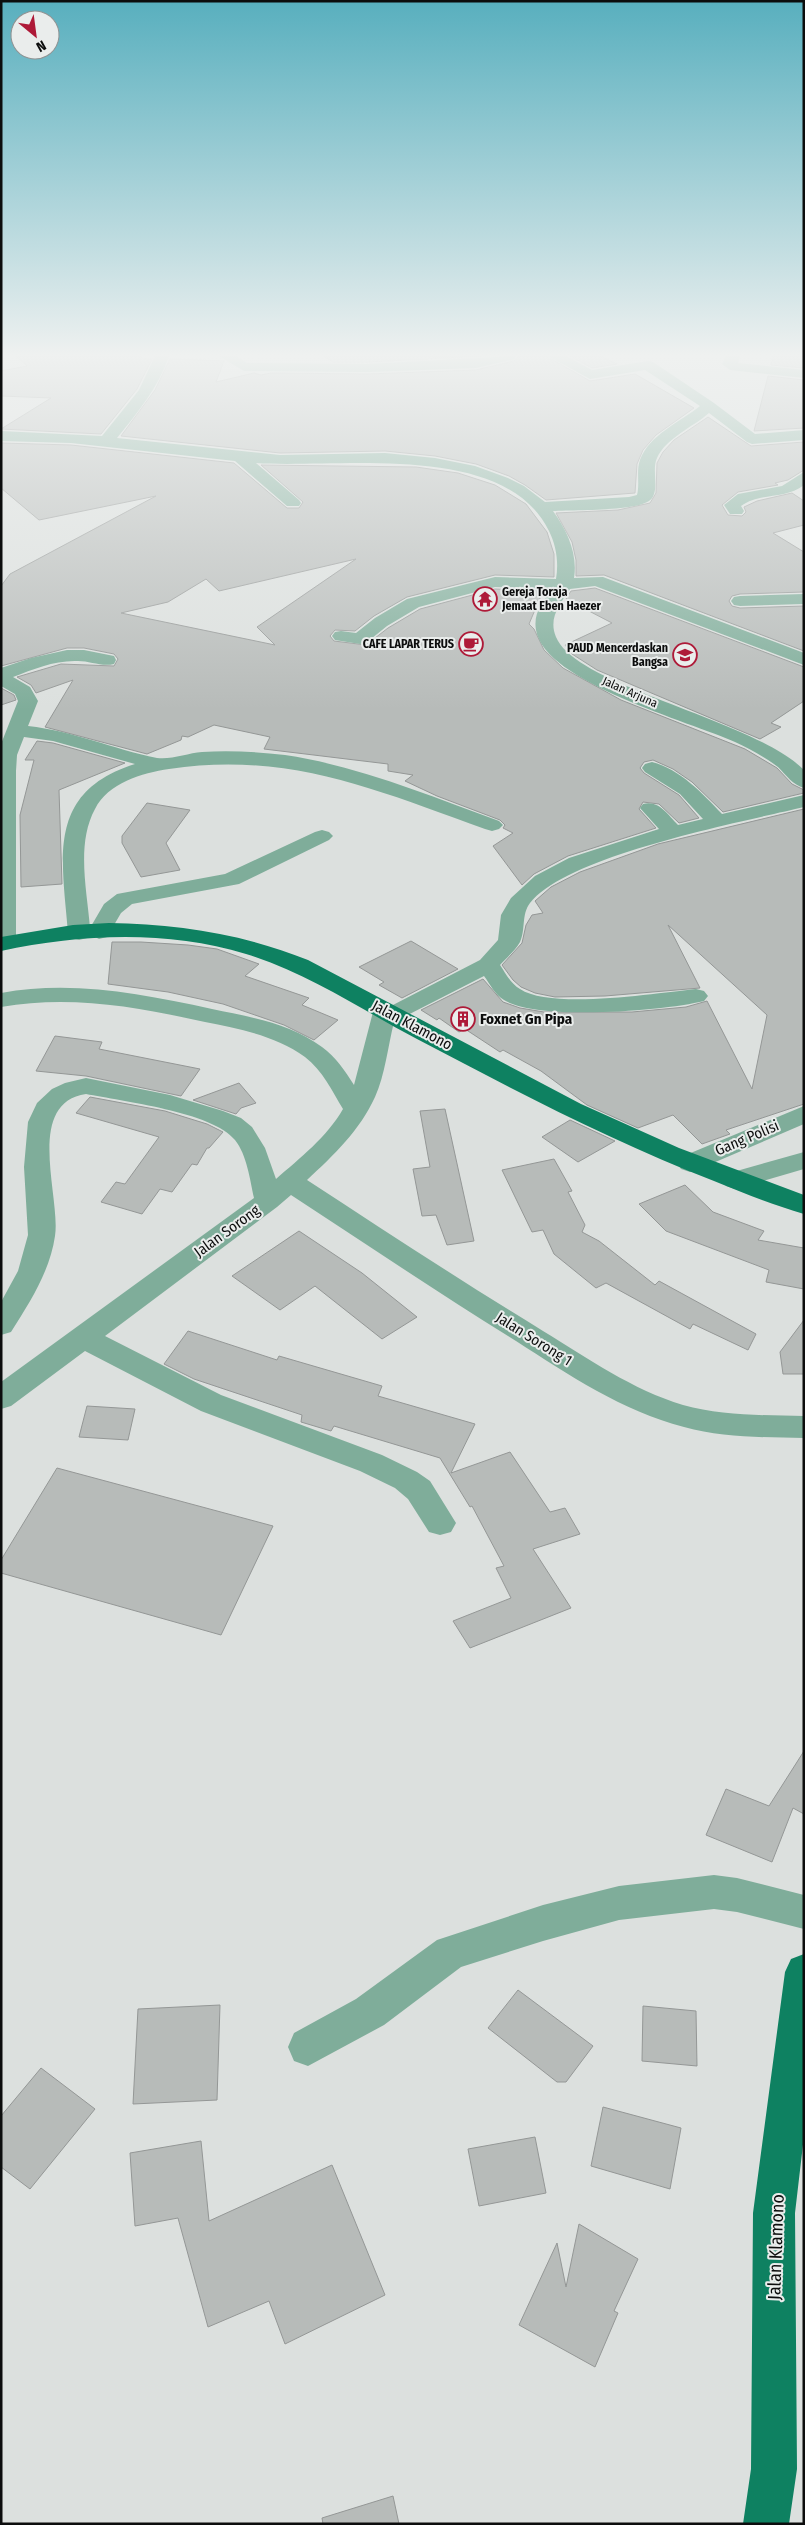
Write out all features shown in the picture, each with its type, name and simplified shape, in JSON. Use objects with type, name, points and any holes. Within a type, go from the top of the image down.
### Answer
[{"type":"main road","name":"Jalan Klamono","points":[[3,944],[89,932],[167,932],[226,941],[289,961],[542,1095],[690,1162],[804,1205]]},
{"type":"main road","name":"Jalan Klamono","points":[[766,2524],[774,2469],[774,2213],[804,1972]]},
{"type":"street","points":[[259,474],[293,502]]},
{"type":"street","points":[[474,474],[502,481],[526,493],[542,507],[556,529],[564,551],[564,584]]},
{"type":"street","points":[[542,507],[631,502],[643,498],[646,494],[647,474]]},
{"type":"street","points":[[736,511],[732,505],[737,500],[758,492],[791,488],[804,477]]},
{"type":"street","points":[[341,636],[360,639],[381,622],[413,603],[495,582],[564,584],[601,582],[804,659]]},
{"type":"street","name":"Jalan Arjuna","points":[[564,584],[550,606],[544,622],[545,637],[555,651],[573,664],[608,683],[757,744],[791,768],[804,782]]},
{"type":"street","points":[[740,601],[804,599]]},
{"type":"street","points":[[1,676],[39,662],[67,656],[77,655],[107,660]]},
{"type":"street","points":[[1,676],[20,688],[28,697],[28,705],[16,730],[8,755],[6,771],[3,944]]},
{"type":"street","points":[[16,730],[56,735],[158,765]]},
{"type":"street","points":[[89,932],[73,841],[87,804],[109,781],[136,770],[206,756],[229,755],[290,761],[355,776],[492,824]]},
{"type":"street","points":[[652,768],[687,790],[717,821]]},
{"type":"street","points":[[389,1013],[488,964],[509,941],[512,915],[529,890],[577,863],[673,832],[804,802]]},
{"type":"street","points":[[650,808],[673,832]]},
{"type":"street","points":[[89,932],[125,899],[231,879],[322,836]]},
{"type":"street","points":[[488,964],[506,991],[513,996],[540,1003],[601,1004],[696,996]]},
{"type":"street","points":[[1,1000],[40,994],[90,993],[255,1025],[279,1033],[309,1049],[329,1066],[356,1110]]},
{"type":"street","name":"Jalan Sorong","points":[[1,1398],[268,1201],[326,1148],[356,1110],[389,1013]]},
{"type":"street","points":[[1,1325],[24,1289],[36,1260],[42,1235],[43,1225],[38,1185],[40,1132],[43,1114],[50,1104],[78,1087],[86,1086],[191,1109],[233,1124],[250,1144],[268,1201]]},
{"type":"street","name":"Gang Polisi","points":[[690,1162],[804,1114]]},
{"type":"street","points":[[735,1180],[804,1160]]},
{"type":"street","name":"Jalan Sorong 1","points":[[291,1182],[487,1310],[594,1376],[634,1396],[682,1416],[708,1421],[804,1427]]},
{"type":"street","points":[[83,1337],[211,1403],[371,1463],[406,1480],[419,1490],[440,1523]]},
{"type":"street","points":[[308,2047],[370,2012],[450,1953],[543,1923],[619,1903],[714,1892],[737,1895],[804,1912]]},
{"type":"building","points":[[1,474],[247,474],[287,508],[299,508],[303,502],[271,474],[461,474],[495,485],[526,504],[547,532],[554,554],[554,577],[495,575],[407,597],[374,616],[355,631],[335,630],[330,636],[334,641],[366,645],[388,628],[420,609],[495,589],[543,591],[529,624],[534,629],[544,650],[563,668],[621,700],[745,749],[777,768],[792,784],[804,790],[804,793],[723,812],[692,782],[673,769],[653,760],[644,762],[640,768],[644,773],[679,795],[699,818],[679,823],[659,804],[643,802],[639,809],[656,828],[568,856],[534,874],[522,885],[493,846],[513,833],[503,828],[505,825],[500,820],[437,796],[405,781],[413,775],[388,771],[388,764],[264,749],[270,737],[214,725],[188,737],[182,736],[181,740],[147,754],[45,727],[73,680],[36,693],[31,685],[17,677],[61,664],[114,666],[118,659],[114,654],[84,648],[67,648],[1,666],[1,586],[10,574],[156,496],[39,520],[1,488]],"holes":[[[356,559],[257,627],[275,645],[121,613],[168,602],[206,579],[219,591]]]},
{"type":"building","points":[[503,474],[636,474],[635,493],[546,500]]},
{"type":"building","points":[[657,474],[798,474],[788,480],[775,483],[778,485],[738,492],[722,505],[728,515],[742,516],[746,512],[744,507],[757,501],[792,493],[804,501],[804,525],[773,533],[804,552],[804,592],[740,594],[732,596],[729,601],[732,606],[740,608],[804,606],[804,651],[604,575],[576,576],[576,560],[572,542],[556,513],[618,510],[650,503],[656,493]]},
{"type":"building","points":[[595,588],[804,667],[804,701],[771,723],[781,727],[760,739],[597,670],[572,654],[565,645],[612,623],[566,599],[571,591]]},
{"type":"building","points":[[1,688],[14,695],[16,700],[1,705]]},
{"type":"building","points":[[37,741],[53,743],[125,763],[59,790],[62,884],[21,887],[20,815],[34,760],[25,760]]},
{"type":"building","points":[[147,803],[190,810],[166,843],[180,870],[141,877],[122,843],[122,836]]},
{"type":"building","points":[[804,809],[804,1104],[726,1130],[730,1134],[702,1144],[673,1115],[638,1128],[587,1105],[541,1071],[503,1050],[500,1052],[465,1029],[459,1032],[439,1018],[437,1020],[421,1010],[483,979],[503,1002],[520,1008],[544,1012],[632,1012],[686,1007],[707,1001],[752,1089],[767,1015],[668,925],[700,988],[605,996],[555,997],[535,993],[521,987],[502,965],[522,943],[526,925],[532,915],[543,913],[535,901],[551,887],[580,872],[658,844]]},
{"type":"building","points":[[411,941],[458,969],[402,998],[379,985],[384,982],[359,967]]},
{"type":"building","points":[[112,942],[188,945],[217,949],[259,964],[245,976],[309,998],[302,1005],[338,1020],[314,1040],[284,1025],[223,1004],[168,992],[108,984]]},
{"type":"building","points":[[55,1036],[102,1042],[99,1049],[200,1069],[181,1096],[86,1076],[36,1071]]},
{"type":"building","points":[[239,1083],[256,1103],[241,1108],[236,1114],[193,1100]]},
{"type":"building","points":[[90,1097],[165,1111],[207,1124],[223,1132],[207,1148],[197,1165],[192,1164],[172,1192],[160,1189],[142,1214],[101,1202],[116,1182],[125,1184],[159,1137],[76,1113]]},
{"type":"building","points":[[445,1109],[474,1241],[447,1245],[436,1215],[422,1216],[413,1169],[430,1167],[420,1111]]},
{"type":"building","points":[[570,1120],[615,1141],[578,1162],[542,1137]]},
{"type":"building","points":[[554,1159],[572,1191],[568,1192],[585,1225],[582,1232],[599,1241],[655,1285],[659,1281],[756,1334],[748,1350],[693,1324],[690,1329],[606,1283],[596,1288],[554,1254],[543,1230],[532,1232],[502,1170]]},
{"type":"building","points":[[685,1185],[713,1212],[764,1231],[758,1240],[804,1248],[804,1289],[766,1282],[769,1270],[666,1231],[639,1204]]},
{"type":"building","points":[[299,1231],[362,1273],[417,1317],[382,1339],[315,1286],[280,1310],[232,1276]]},
{"type":"building","points":[[804,1320],[804,1374],[783,1374],[780,1352]]},
{"type":"building","points":[[188,1331],[277,1360],[279,1356],[382,1386],[378,1396],[475,1424],[451,1473],[510,1452],[550,1512],[565,1508],[580,1534],[533,1549],[571,1608],[470,1648],[453,1621],[511,1598],[496,1568],[504,1566],[472,1506],[470,1507],[440,1458],[334,1426],[331,1431],[301,1422],[302,1415],[194,1379],[164,1364]]},
{"type":"building","points":[[87,1406],[135,1409],[128,1440],[79,1437]]},
{"type":"building","points":[[57,1468],[273,1526],[221,1635],[1,1573],[1,1560]]},
{"type":"building","points":[[804,1751],[804,1814],[793,1808],[772,1862],[706,1835],[726,1789],[769,1806]]},
{"type":"building","points":[[518,1990],[593,2046],[566,2082],[557,2082],[488,2028]]},
{"type":"building","points":[[220,2005],[217,2100],[133,2104],[138,2009]]},
{"type":"building","points":[[643,2006],[696,2011],[697,2066],[642,2061]]},
{"type":"building","points":[[41,2068],[95,2109],[30,2189],[1,2167],[1,2116]]},
{"type":"building","points":[[603,2107],[681,2128],[670,2189],[591,2166]]},
{"type":"building","points":[[535,2137],[546,2193],[479,2206],[468,2149]]},
{"type":"building","points":[[201,2141],[209,2221],[332,2165],[385,2295],[285,2344],[269,2301],[208,2327],[178,2218],[135,2226],[130,2153]]},
{"type":"building","points":[[579,2224],[638,2259],[614,2311],[618,2313],[595,2367],[519,2325],[557,2243],[566,2287]]},
{"type":"building","points":[[393,2496],[399,2524],[323,2524],[322,2518]]},
{"type":"place","name":"Gereja Toraja Jemaat Eben Haezer","points":[[485,599]]},
{"type":"place","name":"CAFE LAPAR TERUS","points":[[471,644]]},
{"type":"place","name":"PAUD Mencerdaskan Bangsa","points":[[685,655]]},
{"type":"place","name":"Foxnet Gn Pipa","points":[[463,1019]]}]
